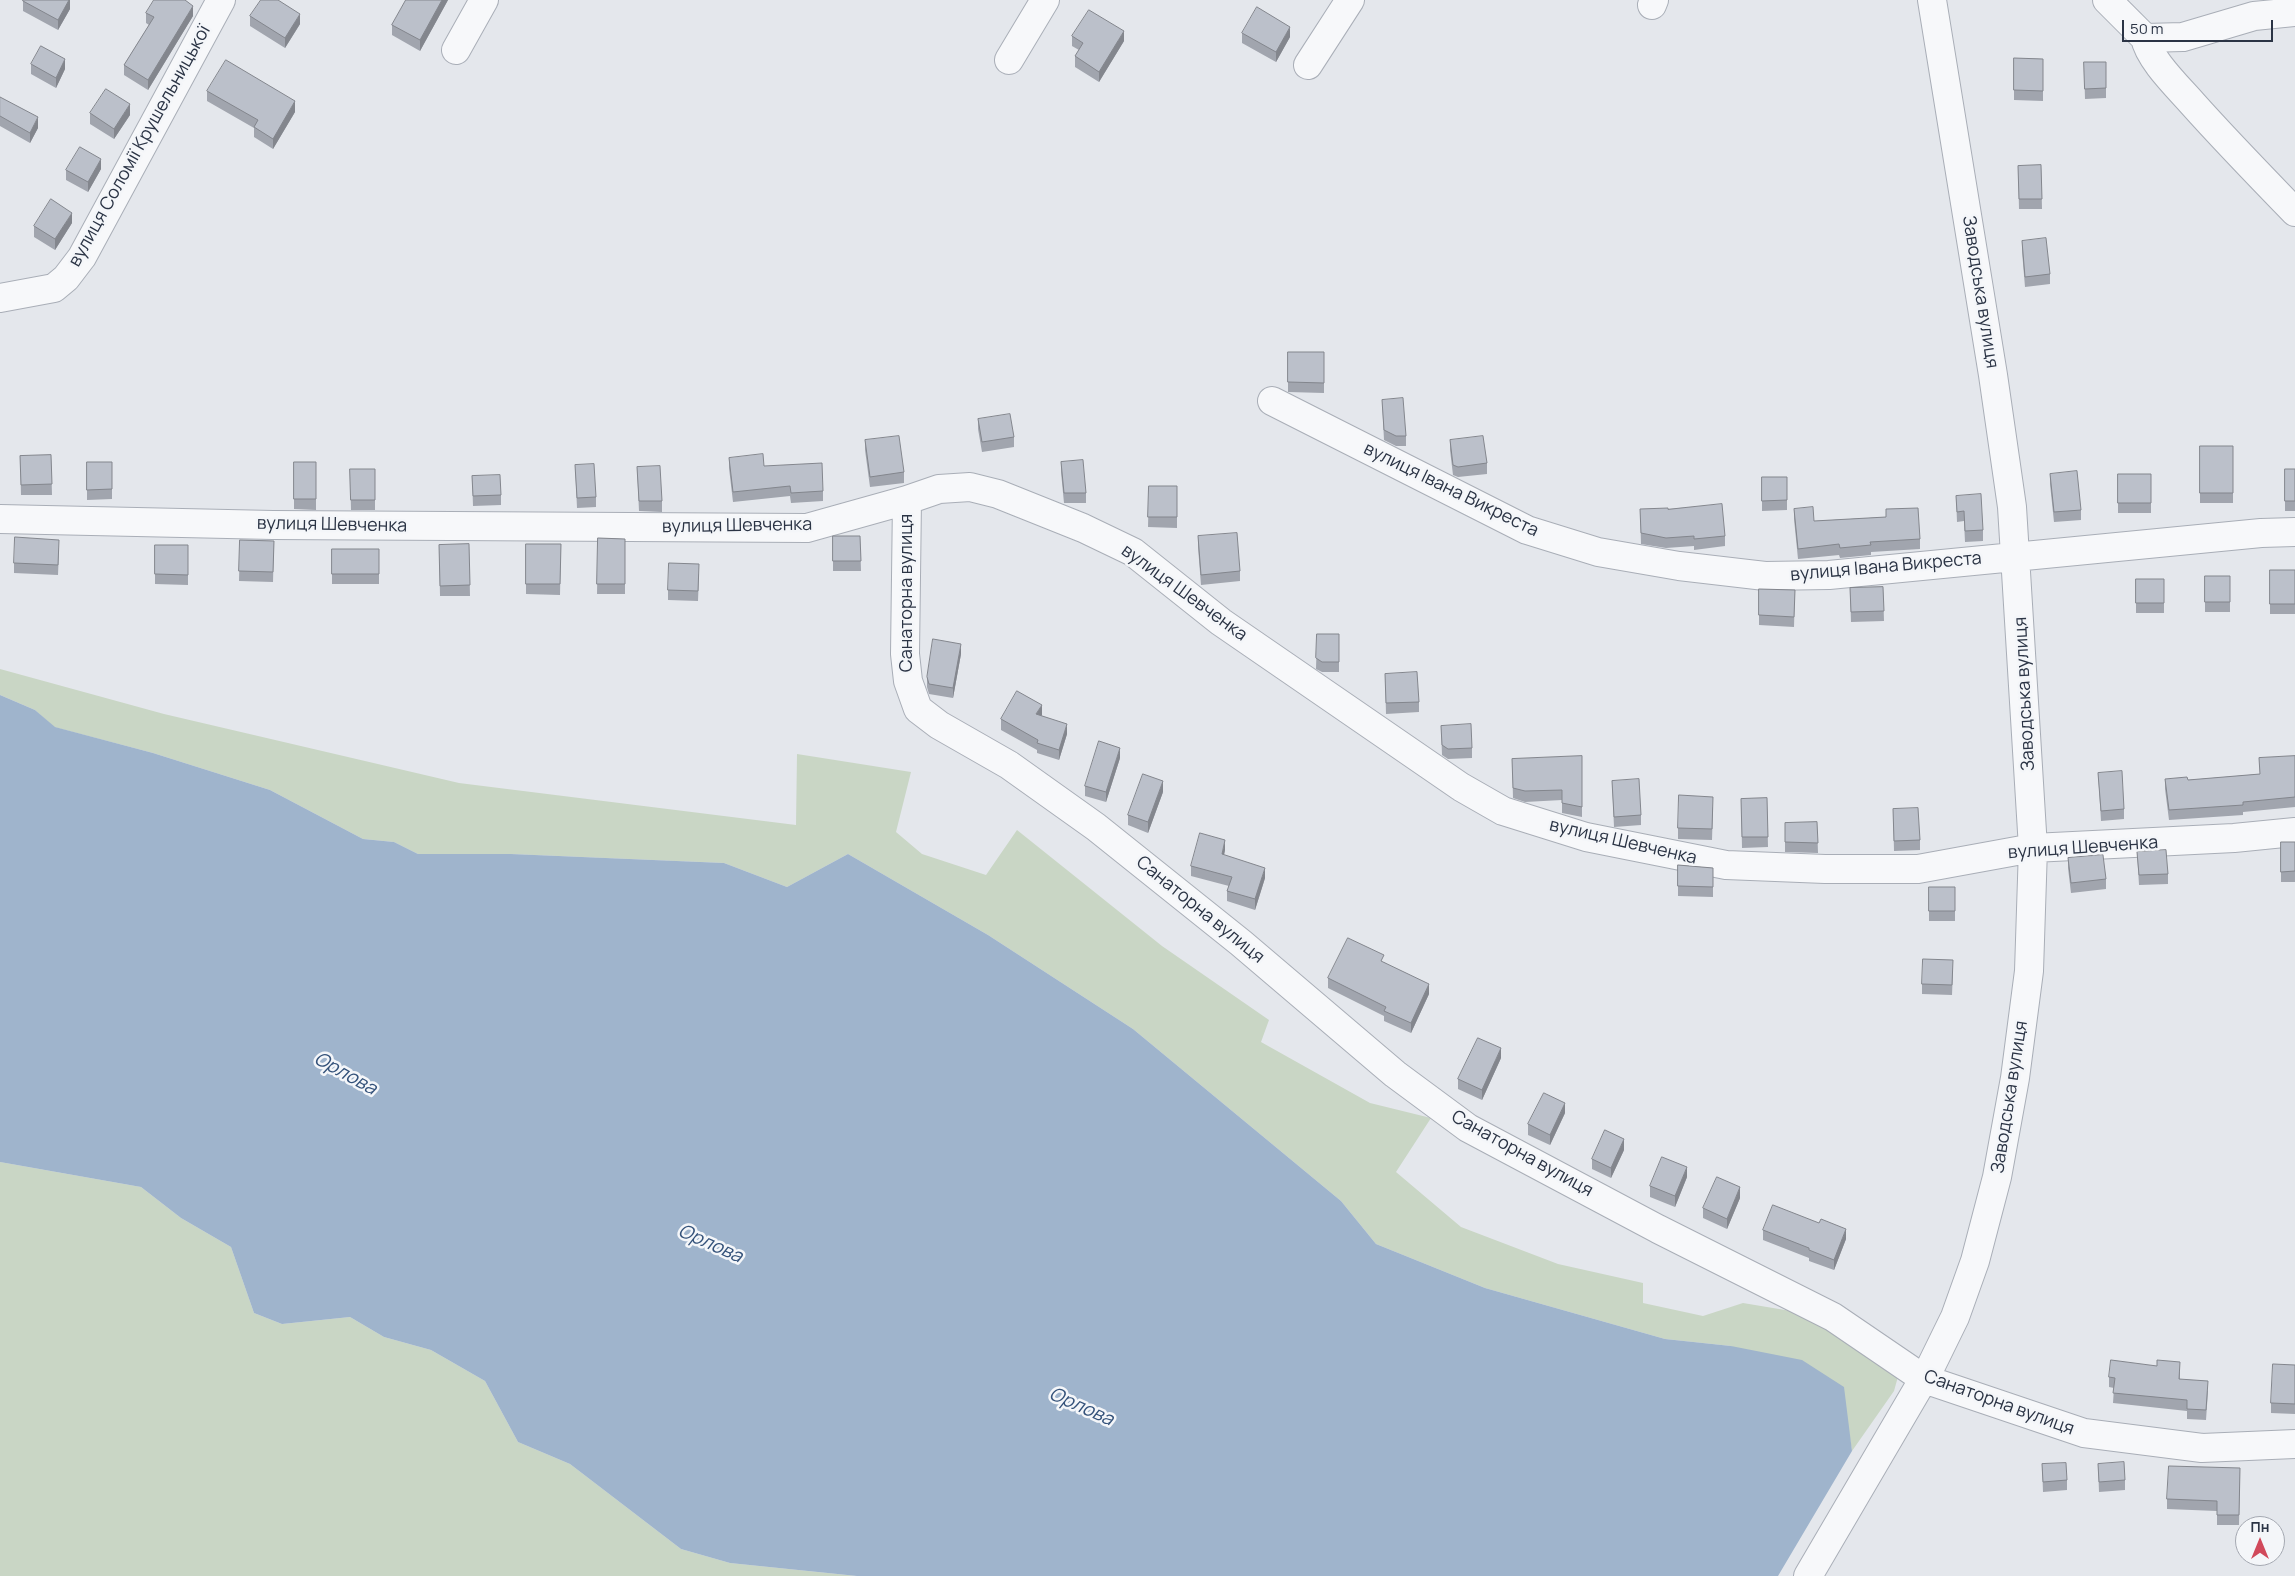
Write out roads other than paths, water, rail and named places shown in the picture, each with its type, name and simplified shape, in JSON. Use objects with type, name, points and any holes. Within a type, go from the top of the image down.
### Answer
[{"type":"street","name":"вулиця Соломії Крушельницької","points":[[0,298],[54,288],[66,278],[82,257],[221,0]]},
{"type":"street","points":[[456,50],[484,0]]},
{"type":"street","points":[[1009,60],[1045,0]]},
{"type":"street","points":[[1308,65],[1350,0]]},
{"type":"street","name":"Заводська вулиця","points":[[1808,1576],[1924,1378],[1958,1307],[1975,1260],[1997,1177],[2015,1078],[2029,971],[2033,848],[2012,507],[1994,375],[1932,0]]},
{"type":"street","points":[[2107,0],[2145,38],[2146,44],[2166,74],[2239,156],[2295,212]]},
{"type":"street","points":[[2145,38],[2183,37],[2254,16],[2295,12]]},
{"type":"street","name":"вулиця Івана Викреста","points":[[1272,401],[1527,530],[1598,552],[1680,566],[1765,576],[1829,575],[2016,556],[2295,532]]},
{"type":"street","name":"вулиця Шевченка","points":[[0,519],[273,525],[807,528],[907,500],[938,489],[970,487],[998,494],[1084,528],[1133,552],[1222,622],[1461,787],[1503,811],[1586,837],[1726,865],[1825,869],[1918,869],[2033,848],[2234,838],[2295,832]]},
{"type":"street","name":"Санаторна вулиця","points":[[907,500],[905,654],[908,681],[918,709],[939,725],[1009,765],[1096,827],[1241,943],[1395,1074],[1468,1128],[1649,1224],[1833,1317],[1924,1378],[2084,1433],[2202,1448],[2295,1444]]},
{"type":"water","name":"Орлова","points":[[0,695],[35,710],[55,727],[153,753],[270,790],[363,839],[394,842],[418,854],[511,854],[724,863],[787,887],[848,854],[988,935],[1133,1029],[1341,1201],[1376,1244],[1485,1288],[1665,1339],[1731,1346],[1802,1360],[1844,1387],[1852,1451],[1778,1576],[857,1576],[730,1563],[681,1549],[570,1464],[518,1442],[485,1381],[431,1350],[384,1337],[350,1317],[282,1324],[254,1313],[231,1247],[181,1218],[141,1187],[0,1162]]}]
